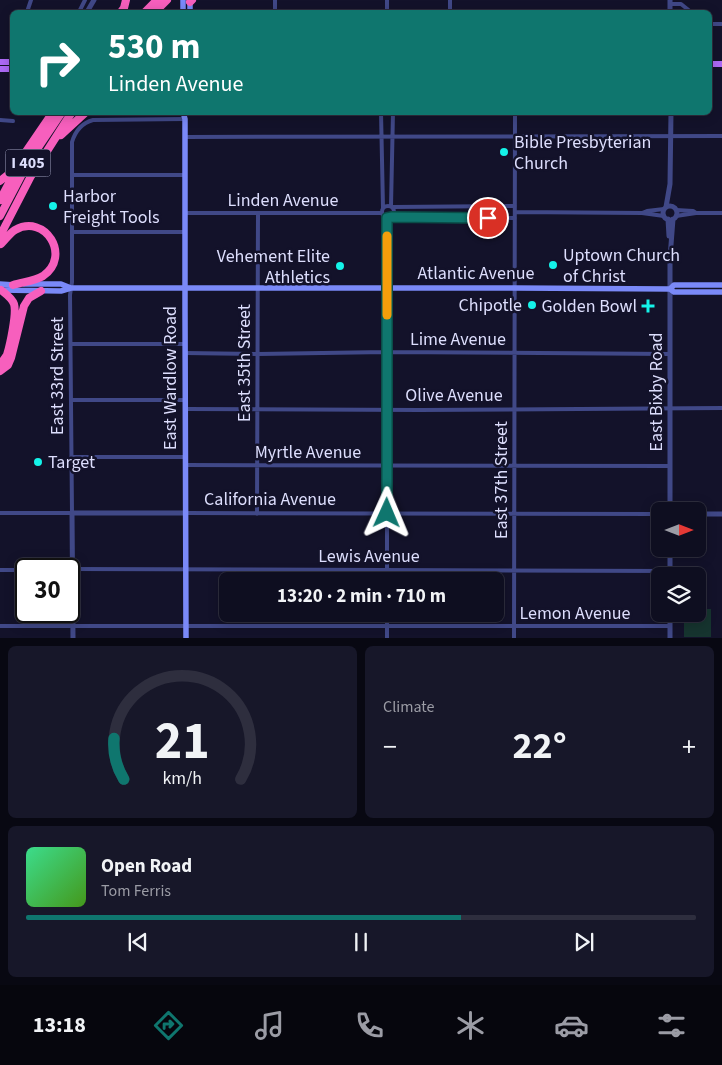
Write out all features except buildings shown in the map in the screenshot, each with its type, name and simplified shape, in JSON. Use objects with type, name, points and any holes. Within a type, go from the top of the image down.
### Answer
[{"type":"highway","points":[[142,10],[152,0]]},
{"type":"highway","points":[[149,10],[159,0]]},
{"type":"highway","points":[[156,10],[167,0]]},
{"type":"highway","name":"I 405","points":[[0,192],[25,146],[47,115]]},
{"type":"highway","points":[[0,200],[25,153],[52,115]]},
{"type":"highway","name":"I 405","points":[[0,216],[29,161],[60,115]]},
{"type":"highway","points":[[0,242],[17,209],[22,192],[70,115]]},
{"type":"highway","points":[[53,140],[82,115]]},
{"type":"highway","points":[[0,181],[10,173]]},
{"type":"highway","points":[[0,242],[16,229],[32,226],[46,232],[54,244],[55,260],[47,273],[37,279],[13,284]]},
{"type":"highway","points":[[0,288],[15,305],[8,350],[0,364]]},
{"type":"highway","points":[[0,371],[8,365],[11,358],[26,303],[31,297],[41,291]]},
{"type":"main road","name":"East Wardlow Road","points":[[186,115],[186,638]]},
{"type":"main road","name":"Atlantic Avenue","points":[[0,288],[13,284],[61,284],[71,288]]},
{"type":"main road","name":"Atlantic Avenue","points":[[670,289],[674,285],[722,285]]},
{"type":"main road","name":"Atlantic Avenue","points":[[0,288],[60,291],[71,288],[515,288],[670,289],[674,292],[722,292]]},
{"type":"street","points":[[670,2],[683,2]]},
{"type":"street","name":"East 33rd Street","points":[[71,558],[72,142],[75,133],[89,121],[93,120],[186,115]]},
{"type":"street","points":[[381,115],[382,210],[384,216],[389,218],[515,218]]},
{"type":"street","points":[[387,570],[387,288],[389,218],[394,211],[392,207],[392,115]]},
{"type":"street","name":"East 37th Street","points":[[514,115],[514,638]]},
{"type":"street","name":"East Bixby Road","points":[[671,115],[670,184],[665,208],[672,214]]},
{"type":"street","points":[[0,120],[13,121]]},
{"type":"street","points":[[185,136],[722,136]]},
{"type":"street","points":[[72,175],[185,175]]},
{"type":"street","name":"East Bixby Road","points":[[670,184],[672,188],[672,214],[669,235],[670,502]]},
{"type":"street","points":[[382,210],[388,205],[392,207],[515,206]]},
{"type":"street","points":[[642,213],[670,206],[672,214]]},
{"type":"street","name":"Linden Avenue","points":[[185,213],[382,210]]},
{"type":"street","points":[[515,212],[672,214],[693,211],[696,213],[722,213]]},
{"type":"street","name":"East 35th Street","points":[[258,213],[258,514]]},
{"type":"street","points":[[72,232],[185,232]]},
{"type":"street","points":[[71,344],[185,344]]},
{"type":"street","name":"Lime Avenue","points":[[185,353],[670,354]]},
{"type":"street","points":[[71,400],[186,400]]},
{"type":"street","name":"Olive Avenue","points":[[186,409],[722,408]]},
{"type":"street","points":[[71,457],[186,456]]},
{"type":"street","name":"Myrtle Avenue","points":[[186,465],[670,466]]},
{"type":"street","name":"California Avenue","points":[[0,514],[651,514]]},
{"type":"street","points":[[706,514],[722,514]]},
{"type":"street","name":"Lewis Avenue","points":[[80,569],[514,570],[651,573]]},
{"type":"street","points":[[0,570],[15,570]]},
{"type":"street","points":[[387,622],[387,638]]},
{"type":"street","points":[[670,622],[670,638]]},
{"type":"street","name":"East 33rd Street","points":[[73,623],[73,638]]},
{"type":"street","name":"Lemon Avenue","points":[[0,626],[670,626]]},
{"type":"green space","points":[[706,609],[711,609],[711,637],[684,637],[684,622],[706,622]]},
{"type":"slow traffic","points":[[387,236],[387,315]]},
{"type":"place","name":"Bible Presbyterian Church","points":[[504,152]]},
{"type":"place","name":"Harbor Freight Tools","points":[[53,206]]},
{"type":"place","name":"Uptown Church of Christ","points":[[553,265]]},
{"type":"place","name":"Vehement Elite Athletics","points":[[340,266]]},
{"type":"place","name":"Chipotle","points":[[532,305]]},
{"type":"place","name":"Golden Bowl","points":[[648,306]]},
{"type":"place","name":"Target","points":[[38,462]]},
{"type":"route","points":[[387,513],[387,218],[488,218]]}]
